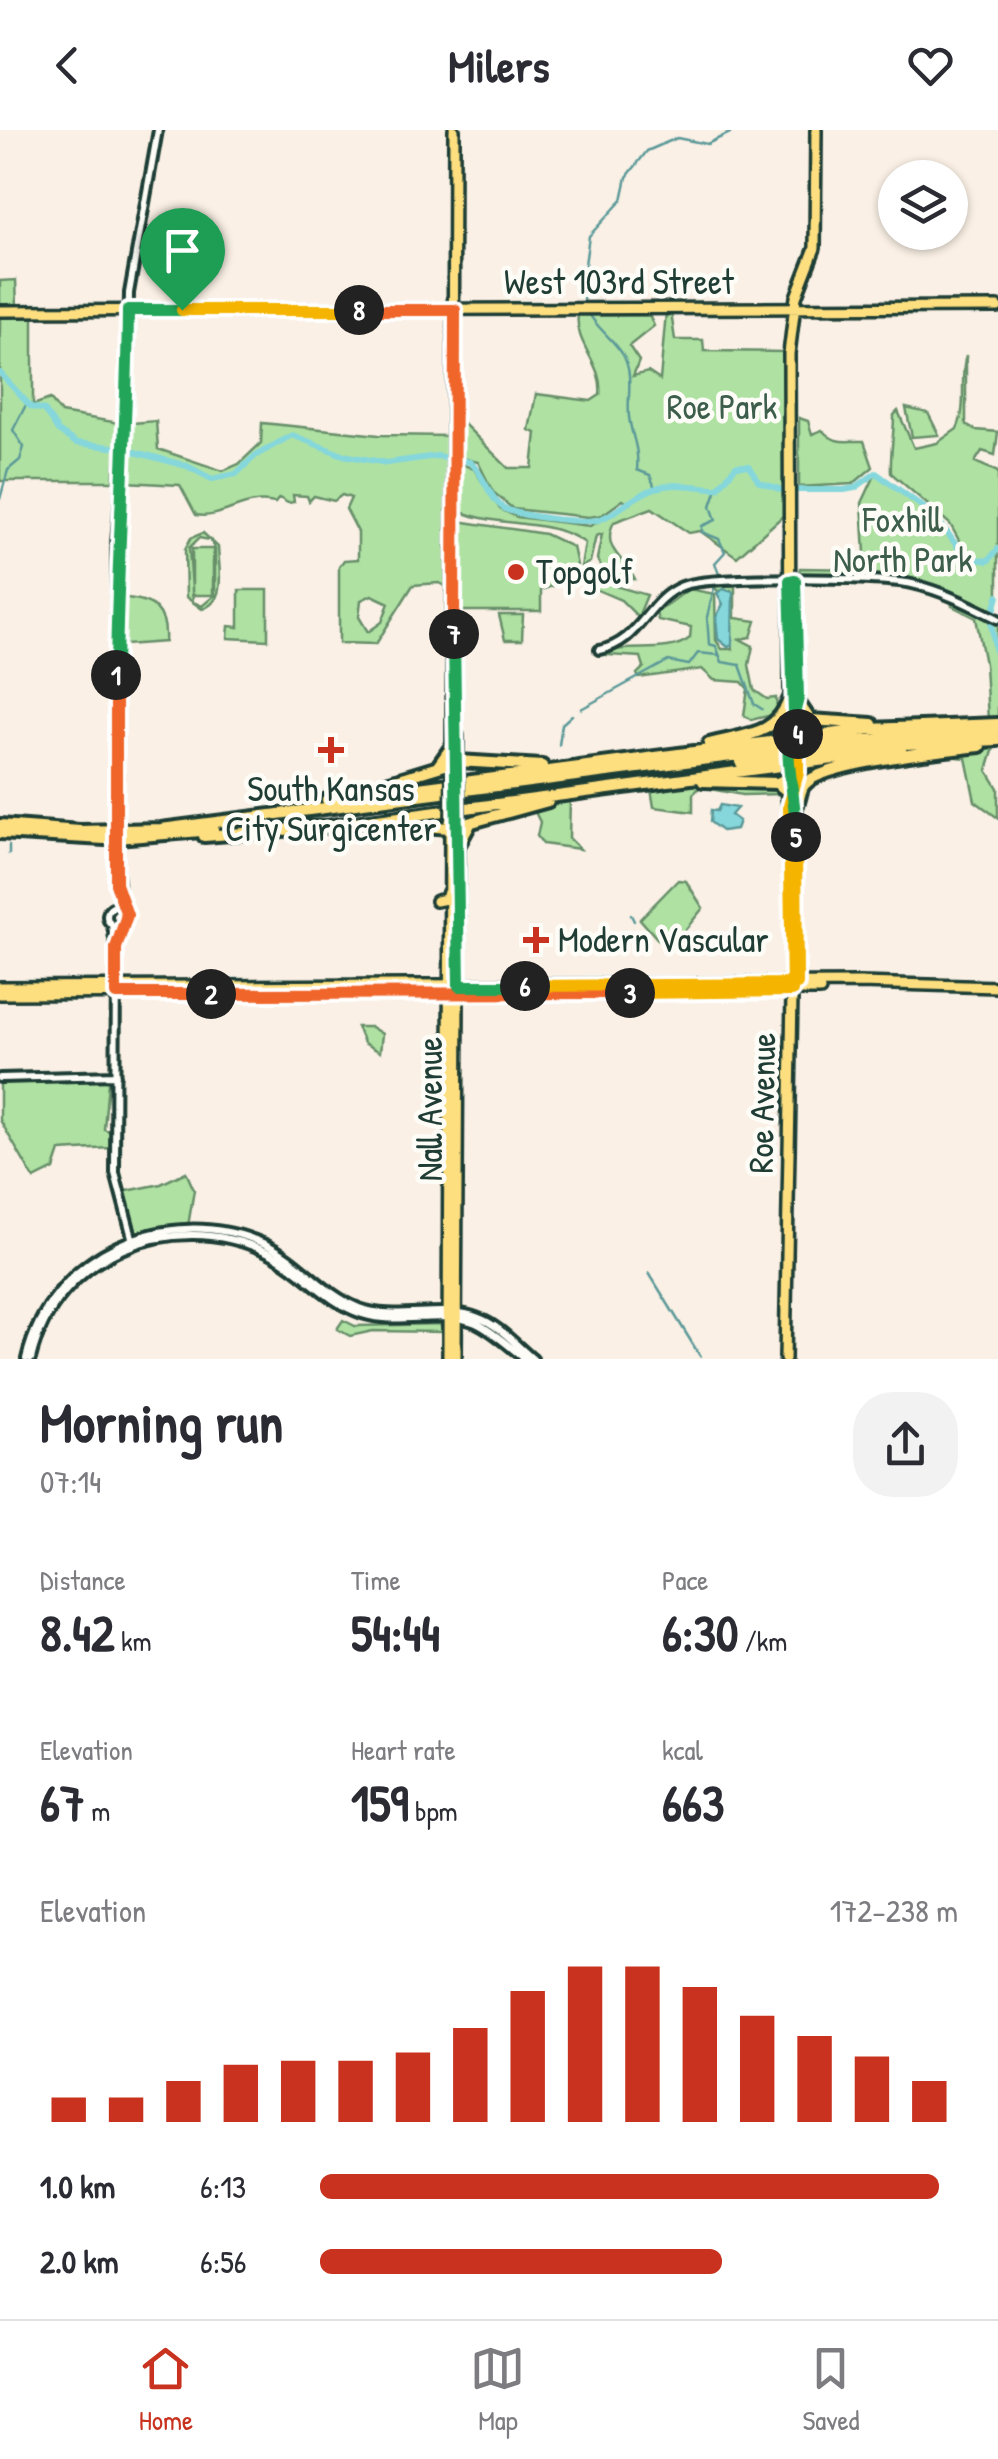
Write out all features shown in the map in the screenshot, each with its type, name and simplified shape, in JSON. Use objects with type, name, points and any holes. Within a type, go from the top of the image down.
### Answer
[{"type":"highway","points":[[774,726],[794,700],[810,720]]},
{"type":"highway","points":[[679,753],[774,726],[783,726],[793,733],[810,720],[981,735],[998,743]]},
{"type":"highway","points":[[327,800],[902,726]]},
{"type":"highway","points":[[793,806],[813,778],[998,728]]},
{"type":"highway","points":[[332,826],[902,750],[981,735]]},
{"type":"highway","points":[[0,825],[132,831],[850,741],[981,735]]},
{"type":"highway","points":[[0,833],[105,839],[194,832],[981,735]]},
{"type":"highway","points":[[437,767],[452,746]]},
{"type":"highway","points":[[262,817],[455,762],[573,767]]},
{"type":"highway","points":[[672,779],[777,783],[793,770],[813,778]]},
{"type":"highway","points":[[777,783],[787,791],[793,806]]},
{"type":"highway","points":[[194,832],[202,836],[387,823],[471,824],[571,792]]},
{"type":"highway","points":[[454,850],[471,824]]},
{"type":"main road","name":"Nall Avenue","points":[[448,1359],[452,1317],[455,990],[454,130]]},
{"type":"main road","name":"Roe Avenue","points":[[788,1359],[794,988],[794,308],[815,248],[816,130]]},
{"type":"main road","name":"West 103rd Street","points":[[0,311],[998,307]]},
{"type":"main road","name":"Nall Avenue","points":[[454,679],[455,762]]},
{"type":"main road","points":[[436,901],[447,897],[454,850]]},
{"type":"main road","points":[[0,990],[998,987]]},
{"type":"main road","name":"Nall Avenue","points":[[452,1317],[456,1359]]},
{"type":"street","points":[[134,1241],[116,1180],[116,948],[112,925],[106,917],[116,884],[116,554],[126,438],[128,310],[158,130]]},
{"type":"street","points":[[599,650],[632,635],[658,601],[679,586],[703,581],[895,582],[962,601],[998,619]]},
{"type":"street","points":[[116,884],[127,915],[116,948]]},
{"type":"street","points":[[111,908],[122,907]]},
{"type":"street","points":[[112,925],[122,925]]},
{"type":"street","points":[[0,1078],[116,1075]]},
{"type":"street","points":[[29,1359],[42,1325],[66,1289],[95,1263],[134,1241],[181,1229],[234,1234],[291,1258],[336,1295],[360,1308],[486,1320],[533,1359]]},
{"type":"street","points":[[452,1317],[480,1325],[525,1359]]},
{"type":"green space","points":[[16,280],[17,307],[0,308],[0,281]]},
{"type":"green space","name":"Roe Park","points":[[666,312],[671,312],[675,340],[703,340],[704,351],[786,352],[784,515],[737,557],[700,531],[689,533],[652,508],[614,522],[612,547],[635,579],[610,580],[615,586],[647,595],[638,617],[621,600],[588,586],[588,573],[605,576],[597,559],[602,534],[596,536],[590,562],[581,567],[585,543],[572,535],[462,512],[459,469],[462,464],[474,469],[500,509],[517,517],[590,526],[629,504],[623,500],[602,515],[589,517],[513,509],[493,492],[478,462],[458,457],[458,418],[508,468],[532,468],[536,433],[529,430],[536,394],[591,401],[600,395],[598,374],[580,336],[578,315],[649,315],[654,326],[629,346],[639,361],[633,376],[648,372],[660,380]]},
{"type":"green space","points":[[0,314],[33,314],[33,405],[50,399],[61,413],[119,423],[113,481],[0,481]]},
{"type":"green space","name":"Foxhill North Park","points":[[966,355],[966,424],[976,430],[998,432],[995,455],[982,451],[975,462],[998,472],[998,600],[993,610],[998,613],[998,722],[988,721],[985,664],[976,618],[952,606],[950,593],[905,579],[798,577],[800,568],[866,569],[862,503],[876,473],[935,516],[965,557],[980,561],[966,553],[950,524],[891,473],[894,415],[898,411],[914,448],[937,443],[957,429]]},
{"type":"green space","points":[[906,408],[928,413],[939,435],[912,437]]},
{"type":"green space","points":[[799,418],[808,421],[812,434],[822,430],[837,440],[864,441],[873,467],[853,484],[799,487]]},
{"type":"green space","points":[[156,421],[158,449],[223,471],[239,464],[261,443],[262,423],[379,435],[451,436],[448,587],[439,583],[413,585],[376,644],[339,643],[339,567],[344,560],[358,559],[358,532],[346,509],[351,498],[342,495],[334,501],[314,496],[309,501],[307,496],[293,495],[294,502],[279,498],[275,503],[253,502],[215,514],[196,515],[180,485],[126,482],[133,423]],"holes":[[[372,595],[389,603],[382,622],[368,632],[359,617],[361,600]]]},
{"type":"green space","name":"Topgolf","points":[[458,521],[545,534],[573,547],[577,565],[572,579],[541,590],[541,611],[459,611]]},
{"type":"green space","points":[[203,533],[218,547],[218,592],[210,605],[202,609],[186,597],[185,549],[191,538]],"holes":[[[199,538],[210,540],[215,549],[215,595],[202,606],[193,602],[189,548]]]},
{"type":"green space","points":[[192,549],[213,549],[213,595],[192,595]]},
{"type":"green space","points":[[711,585],[735,586],[735,618],[756,621],[751,637],[740,639],[753,646],[749,665],[754,690],[767,699],[776,698],[777,709],[772,715],[751,720],[744,715],[748,689],[742,682],[714,680],[702,669],[639,678],[637,674],[644,667],[641,657],[607,655],[623,649],[669,647],[690,638],[691,627],[658,620],[656,613],[689,589],[715,594],[716,640],[722,649],[733,649],[729,638],[731,590],[718,591]]},
{"type":"green space","points":[[239,590],[268,590],[268,640],[228,638],[229,626],[239,627]]},
{"type":"green space","points":[[123,598],[143,601],[156,609],[164,622],[165,642],[125,645]]},
{"type":"green space","points":[[499,615],[523,615],[522,640],[505,640]]},
{"type":"green space","points":[[994,748],[987,770],[998,788],[998,818],[975,801],[966,758],[939,755]]},
{"type":"green space","points":[[690,784],[775,789],[780,794],[742,795],[700,787],[693,794],[693,812],[654,807],[651,789]]},
{"type":"green space","points":[[570,799],[569,838],[580,849],[543,844],[537,836],[540,822],[534,810]]},
{"type":"green space","points":[[678,880],[686,881],[703,908],[668,951],[640,919]]},
{"type":"green space","points":[[357,1027],[371,1027],[382,1034],[380,1052],[364,1043]]},
{"type":"green space","points":[[95,1077],[108,1082],[104,1129],[112,1132],[110,1148],[60,1151],[54,1169],[34,1179],[0,1120],[0,1081]]},
{"type":"green space","points":[[186,1172],[194,1190],[188,1226],[135,1232],[122,1192],[161,1184]]},
{"type":"green space","points":[[343,1320],[355,1326],[440,1324],[443,1332],[373,1331],[350,1336],[337,1329]]},
{"type":"water","points":[[723,589],[733,592],[732,645],[728,647],[718,639],[716,617],[723,604],[717,593]]},
{"type":"water","points":[[720,805],[737,808],[731,815],[739,821],[736,829],[722,831],[710,822],[711,810],[717,811]]},
{"type":"waterway","points":[[585,304],[581,293],[589,236],[622,200],[627,177],[647,151],[677,138],[707,144],[736,130]]},
{"type":"waterway","points":[[588,312],[626,363],[637,470],[650,475],[655,488]]},
{"type":"waterway","points":[[0,373],[31,407],[44,410],[58,431],[76,443],[120,448],[187,466],[212,479],[236,474],[255,456],[292,435],[343,455],[387,463],[437,456],[470,462],[502,507],[535,516],[594,521],[664,486],[718,488],[736,466],[749,466],[759,482],[782,490],[844,490],[855,488],[876,473],[935,516],[965,557],[988,561],[998,549]]},
{"type":"waterway","points":[[0,499],[8,470],[20,460],[24,447],[13,430],[27,403]]},
{"type":"waterway","points":[[717,488],[711,506],[716,520],[702,526],[702,532],[719,539],[725,552],[715,563],[719,574]]},
{"type":"waterway","points":[[714,588],[707,617],[709,644],[716,646],[722,662],[740,665],[754,704],[762,709]]},
{"type":"waterway","points":[[998,596],[991,622],[998,665]]},
{"type":"waterway","points":[[581,709],[668,661],[689,665],[698,653],[718,655]]},
{"type":"waterway","points":[[559,745],[562,724],[572,715]]},
{"type":"waterway","points":[[397,829],[428,835]]},
{"type":"waterway","points":[[9,846],[9,854]]},
{"type":"waterway","points":[[631,915],[634,921]]},
{"type":"waterway","points":[[649,1273],[700,1356]]},
{"type":"place","name":"Topgolf","points":[[516,572]]},
{"type":"place","name":"South Kansas City Surgicenter","points":[[331,750]]},
{"type":"place","name":"Modern Vascular","points":[[536,940]]},
{"type":"route","points":[[182,310],[128,310],[127,414],[116,543],[116,884],[127,915],[116,948],[116,994],[792,991],[792,984],[792,982],[790,918],[791,832],[789,806],[791,797],[794,788],[798,777],[798,725],[794,714],[798,698],[795,580],[790,581],[790,704],[794,714],[788,734],[788,771],[794,788],[798,805],[797,984],[792,984],[788,984],[676,985],[512,986],[459,986],[458,688],[454,679],[455,310],[182,310]]}]
